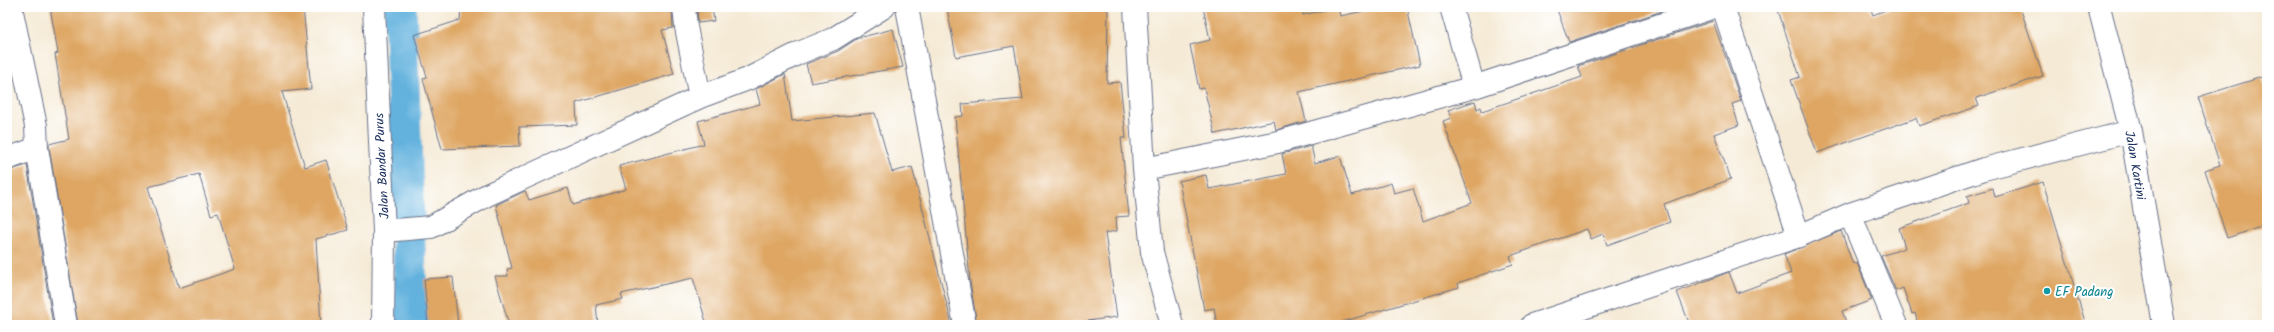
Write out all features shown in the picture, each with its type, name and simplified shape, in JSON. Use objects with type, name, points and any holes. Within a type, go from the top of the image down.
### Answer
[{"type":"street","points":[[11,7],[36,126],[37,148],[66,325]]},
{"type":"street","name":"Jalan Bandar Purus","points":[[374,7],[393,231],[383,325]]},
{"type":"street","points":[[684,7],[686,27],[700,97]]},
{"type":"street","points":[[393,231],[431,227],[487,195],[700,97],[748,79],[799,53],[833,39],[884,7]]},
{"type":"street","points":[[907,7],[965,325]]},
{"type":"street","points":[[1135,7],[1144,169],[1152,252],[1172,325]]},
{"type":"street","points":[[1451,7],[1474,87]]},
{"type":"street","points":[[1144,169],[1278,142],[1474,87],[1714,7]]},
{"type":"street","points":[[1723,7],[1799,236]]},
{"type":"street","name":"Jalan Kartini","points":[[2099,7],[2131,131],[2164,325]]},
{"type":"street","points":[[1532,325],[1799,236],[1850,214],[1984,168],[2131,131]]},
{"type":"street","points":[[7,159],[37,148]]},
{"type":"street","points":[[1850,214],[1896,325]]},
{"type":"building","points":[[50,7],[303,7],[311,89],[282,92],[305,167],[326,160],[348,230],[316,239],[321,325],[78,325],[49,147],[49,144],[69,139],[55,54],[58,53]],"holes":[[[199,174],[211,215],[218,213],[235,269],[179,288],[148,187]]]},
{"type":"building","points":[[461,7],[672,7],[673,28],[662,30],[674,74],[576,103],[577,125],[519,127],[520,146],[442,149],[423,79],[427,77],[414,35],[460,20]]},
{"type":"building","points":[[697,7],[712,7],[714,21],[698,23]]},
{"type":"building","points":[[947,7],[1108,7],[1107,83],[1120,82],[1126,138],[1121,138],[1129,216],[1116,217],[1117,231],[1105,233],[1117,317],[1058,325],[977,325],[970,281],[955,117],[963,116],[962,104],[1023,99],[1014,46],[956,57]]},
{"type":"building","points":[[1203,7],[1302,7],[1303,15],[1338,7],[1340,16],[1383,7],[1407,7],[1420,65],[1299,92],[1306,121],[1276,130],[1274,121],[1215,134],[1204,88],[1199,89],[1190,45],[1210,40]]},
{"type":"building","points":[[1556,7],[1674,7],[1569,42]]},
{"type":"building","points":[[1777,7],[1870,7],[1873,15],[1893,7],[2020,7],[2043,76],[1976,98],[1979,106],[1919,126],[1916,118],[1817,153],[1791,80],[1800,77]]},
{"type":"building","points":[[1713,21],[1741,101],[1732,104],[1739,125],[1714,134],[1731,179],[1664,204],[1670,222],[1607,245],[1603,234],[1591,239],[1587,229],[1510,256],[1513,264],[1458,283],[1459,287],[1332,325],[1217,325],[1214,308],[1204,310],[1179,181],[1206,175],[1209,189],[1286,174],[1282,154],[1311,146],[1315,163],[1340,156],[1352,195],[1391,183],[1394,193],[1413,188],[1423,221],[1472,203],[1443,121],[1451,118],[1448,110],[1475,101],[1477,109],[1481,107],[1482,111],[1582,77],[1578,66]]},
{"type":"building","points":[[893,29],[903,67],[811,83],[806,64],[838,51],[858,38]]},
{"type":"building","points":[[785,74],[792,121],[875,113],[892,172],[912,167],[952,325],[707,325],[693,278],[621,294],[623,299],[596,305],[598,325],[509,325],[495,276],[508,276],[507,269],[512,268],[496,205],[525,191],[529,200],[568,188],[573,205],[626,189],[619,166],[704,144],[698,121],[760,104],[756,89]]},
{"type":"building","points":[[2262,77],[2267,91],[2267,225],[2227,238],[2205,170],[2220,165],[2198,97]]},
{"type":"building","points":[[27,165],[53,325],[7,325],[7,171]]},
{"type":"building","points":[[2043,182],[2086,325],[1918,325],[1915,313],[1912,314],[1903,288],[1896,291],[1881,256],[1905,248],[1899,228],[1969,203],[1967,196],[1993,188],[1995,197]]},
{"type":"building","points":[[1841,231],[1853,264],[1857,263],[1872,300],[1842,311],[1847,325],[1690,325],[1677,292],[1729,272],[1737,293],[1791,273],[1784,254]]},
{"type":"building","points":[[453,277],[458,325],[428,325],[424,279]]},
{"type":"waterway","points":[[400,7],[412,325]]},
{"type":"place","name":"EF Padang","points":[[2047,291]]}]
